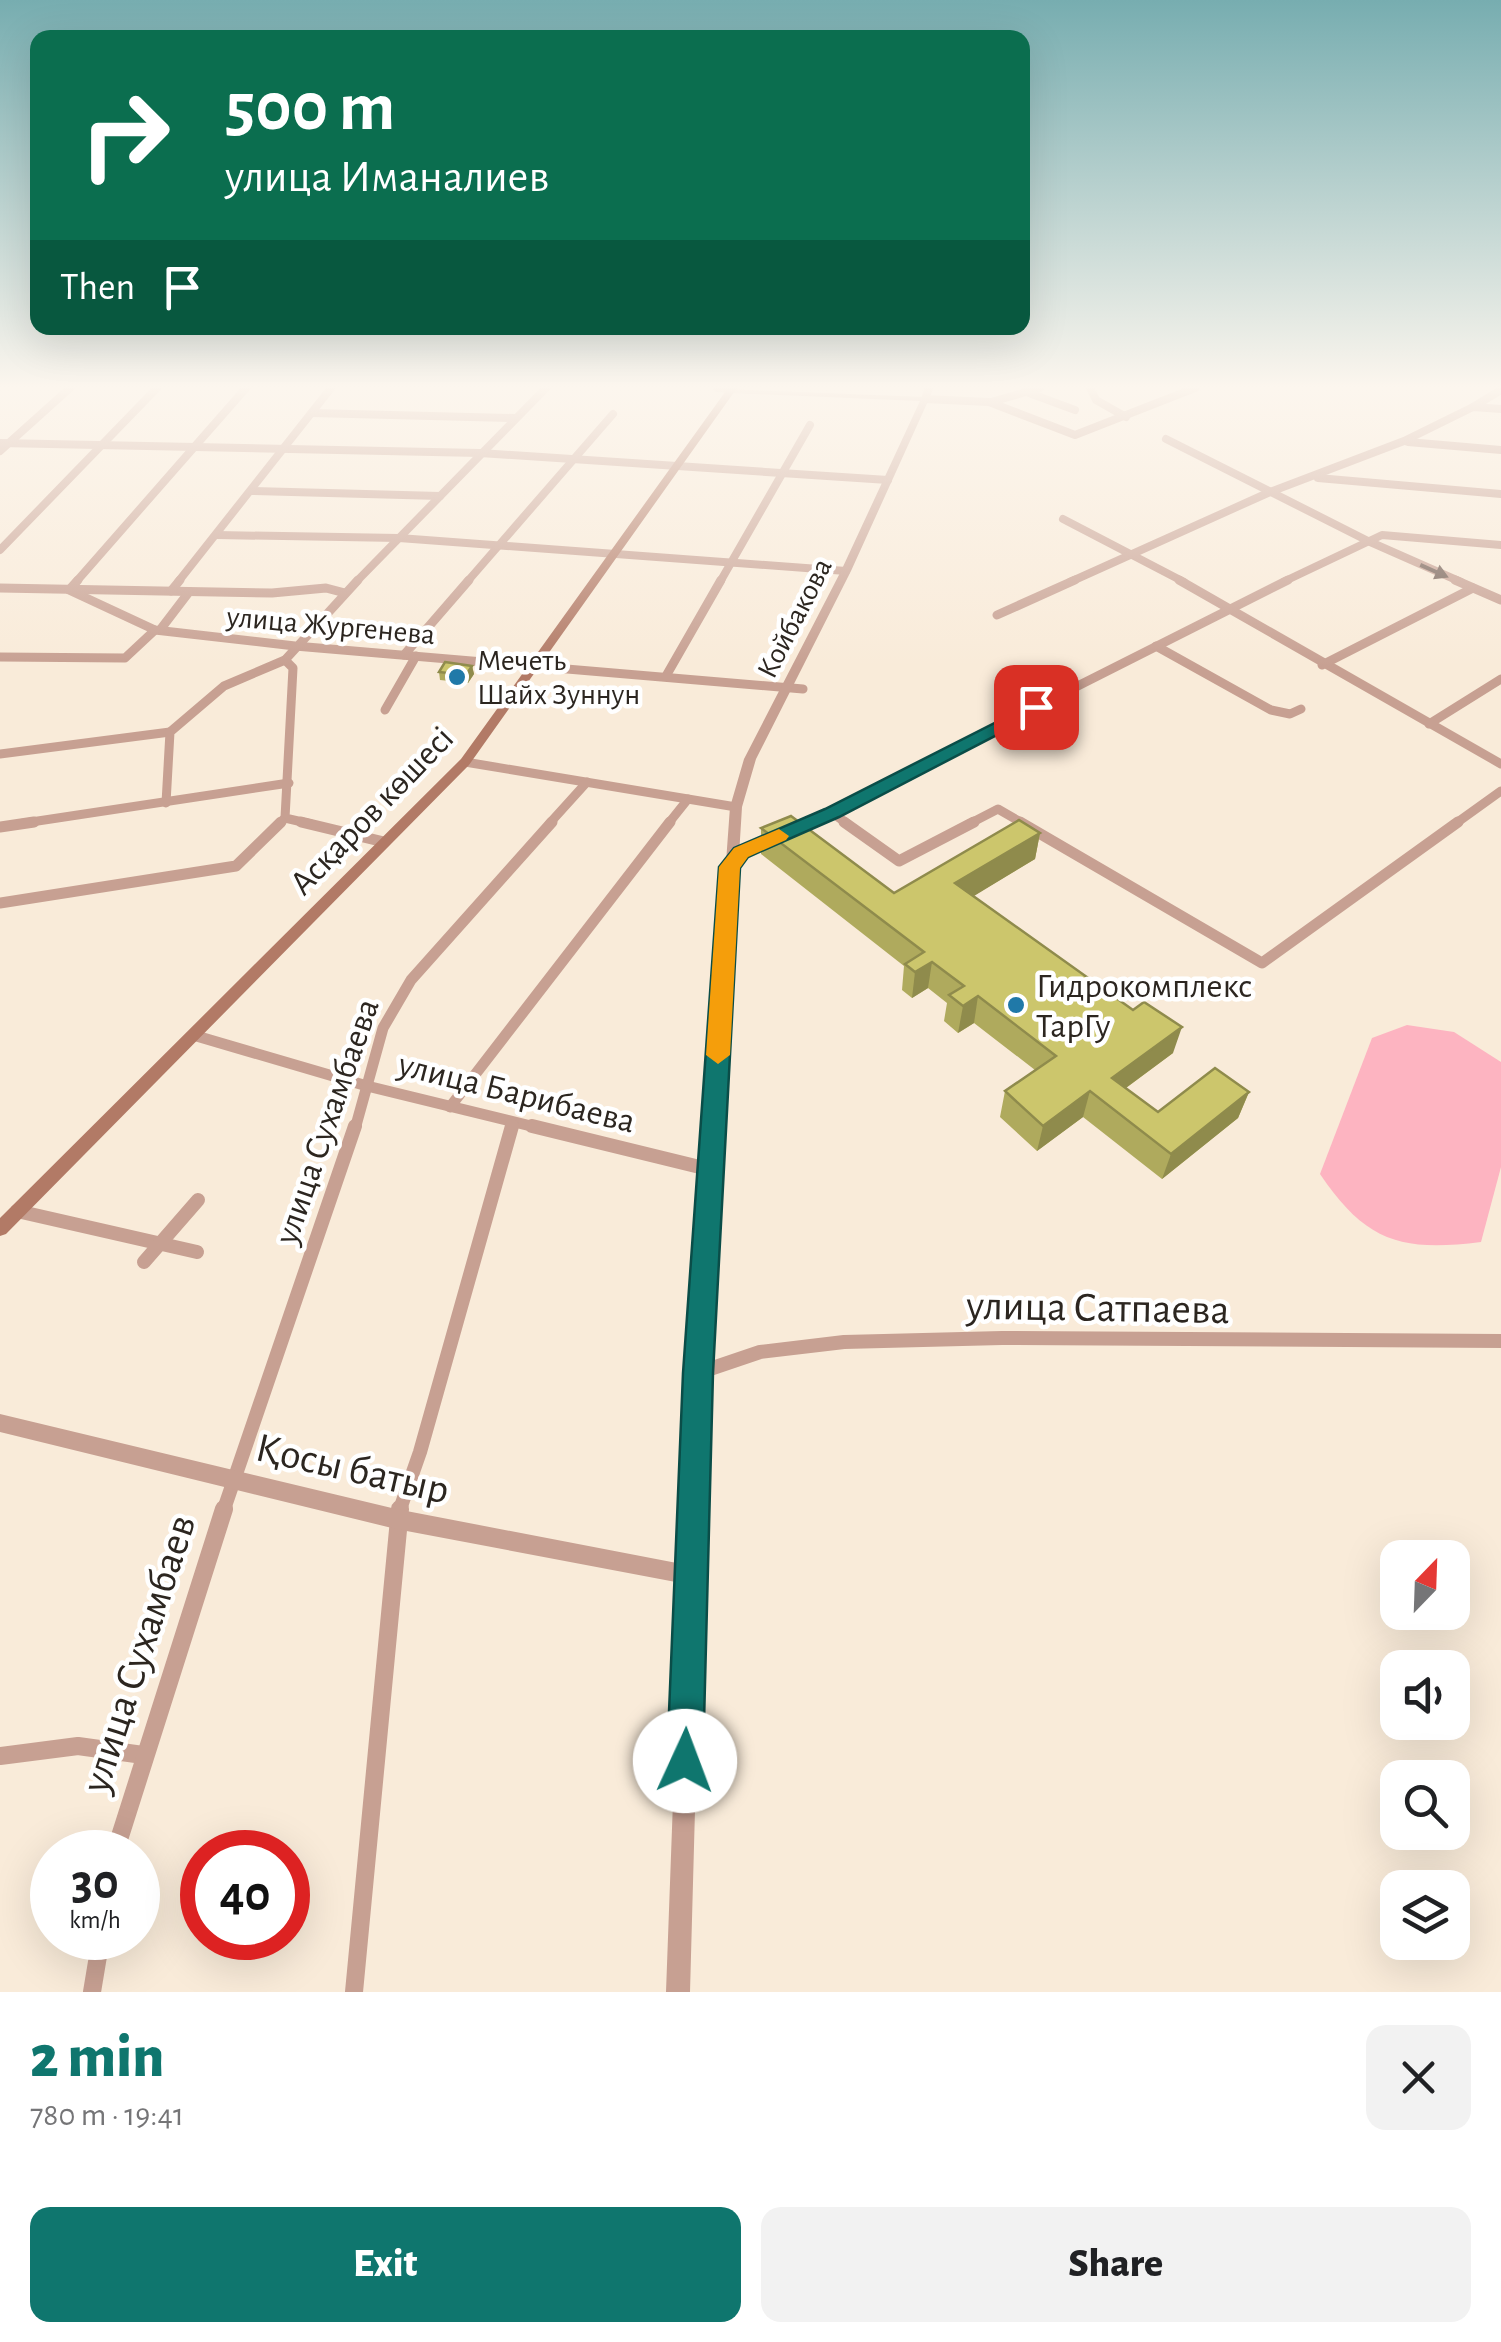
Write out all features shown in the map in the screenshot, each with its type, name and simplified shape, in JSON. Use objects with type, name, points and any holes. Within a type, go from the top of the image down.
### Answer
[{"type":"main road","name":"Асқаров көшесі","points":[[0,1229],[465,762],[664,481]]},
{"type":"street","points":[[0,550],[66,481]]},
{"type":"street","points":[[70,590],[163,481]]},
{"type":"street","points":[[171,591],[259,481]]},
{"type":"street","points":[[0,754],[170,732],[224,686],[285,660],[454,481]]},
{"type":"street","points":[[404,654],[552,481]]},
{"type":"street","points":[[666,676],[777,481]]},
{"type":"street","name":"Койбакова","points":[[730,867],[736,807],[750,760],[888,481]]},
{"type":"street","points":[[1248,481],[1368,541],[1501,600]]},
{"type":"street","points":[[997,614],[1128,553],[1302,481]]},
{"type":"street","points":[[1358,481],[1501,494]]},
{"type":"street","points":[[252,490],[440,496]]},
{"type":"street","points":[[1063,519],[1230,607],[1322,665],[1501,764]]},
{"type":"street","points":[[678,1992],[698,1373],[730,867],[741,852],[832,813],[1230,607],[1382,534],[1501,544]]},
{"type":"street","points":[[216,535],[398,538],[846,571]]},
{"type":"street","points":[[0,588],[272,593],[326,588],[345,593]]},
{"type":"street","points":[[1322,665],[1473,588]]},
{"type":"street","name":"улица Жургенева","points":[[70,590],[157,630],[296,646],[803,689]]},
{"type":"street","points":[[0,657],[126,658],[157,630],[188,592]]},
{"type":"street","points":[[1156,646],[1271,710],[1290,714],[1300,710]]},
{"type":"street","points":[[386,710],[416,656]]},
{"type":"street","points":[[0,904],[236,866],[285,818],[293,668],[285,660]]},
{"type":"street","points":[[1429,724],[1501,679]]},
{"type":"street","points":[[166,803],[170,732]]},
{"type":"street","points":[[465,762],[736,807]]},
{"type":"street","name":"улица Сухамбаева","points":[[234,1477],[340,1176],[382,1028],[401,994],[587,782]]},
{"type":"street","points":[[0,827],[289,783]]},
{"type":"street","points":[[832,813],[898,861],[998,809],[1262,963],[1501,791]]},
{"type":"street","points":[[450,1108],[688,799]]},
{"type":"street","points":[[285,818],[384,842]]},
{"type":"street","name":"улица Барибаева","points":[[193,1036],[450,1108],[712,1170]]},
{"type":"street","points":[[354,1992],[396,1519],[420,1452],[512,1123]]},
{"type":"street","points":[[144,1262],[198,1200]]},
{"type":"street","points":[[18,1211],[197,1252]]},
{"type":"street","name":"улица Сатпаева","points":[[698,1373],[760,1352],[844,1342],[1002,1338],[1501,1341]]},
{"type":"street","name":"Қосы батыр","points":[[0,1422],[396,1519],[692,1575]]},
{"type":"street","name":"улица Сухамбаев","points":[[121,1830],[234,1477]]},
{"type":"street","points":[[0,1756],[78,1746],[143,1754]]},
{"type":"street","points":[[92,1992],[97,1960]]},
{"type":"shaded area","points":[[1407,1025],[1454,1032],[1501,1062],[1501,1167],[1481,1242],[1429,1245],[1388,1237],[1353,1215],[1320,1174],[1372,1038]]},
{"type":"building","points":[[445,662],[472,666],[466,675],[439,672]]},
{"type":"building","points":[[791,816],[894,893],[1019,820],[1040,833],[955,883],[1133,1010],[1144,1002],[1182,1027],[1112,1078],[1158,1112],[1215,1068],[1249,1092],[1171,1154],[1090,1091],[1043,1126],[1005,1091],[1056,1056],[978,996],[963,1006],[949,995],[964,986],[932,962],[915,972],[905,964],[924,952],[761,828]]},
{"type":"slow traffic","points":[[718,1055],[730,867],[741,852],[779,836]]},
{"type":"place","name":"Мечеть Шайх Зуннун","points":[[457,677]]},
{"type":"place","name":"Гидрокомплекс ТарГу","points":[[1016,1005]]},
{"type":"route","points":[[685,1761],[698,1373],[730,867],[741,852],[832,813],[1036,707]]}]
